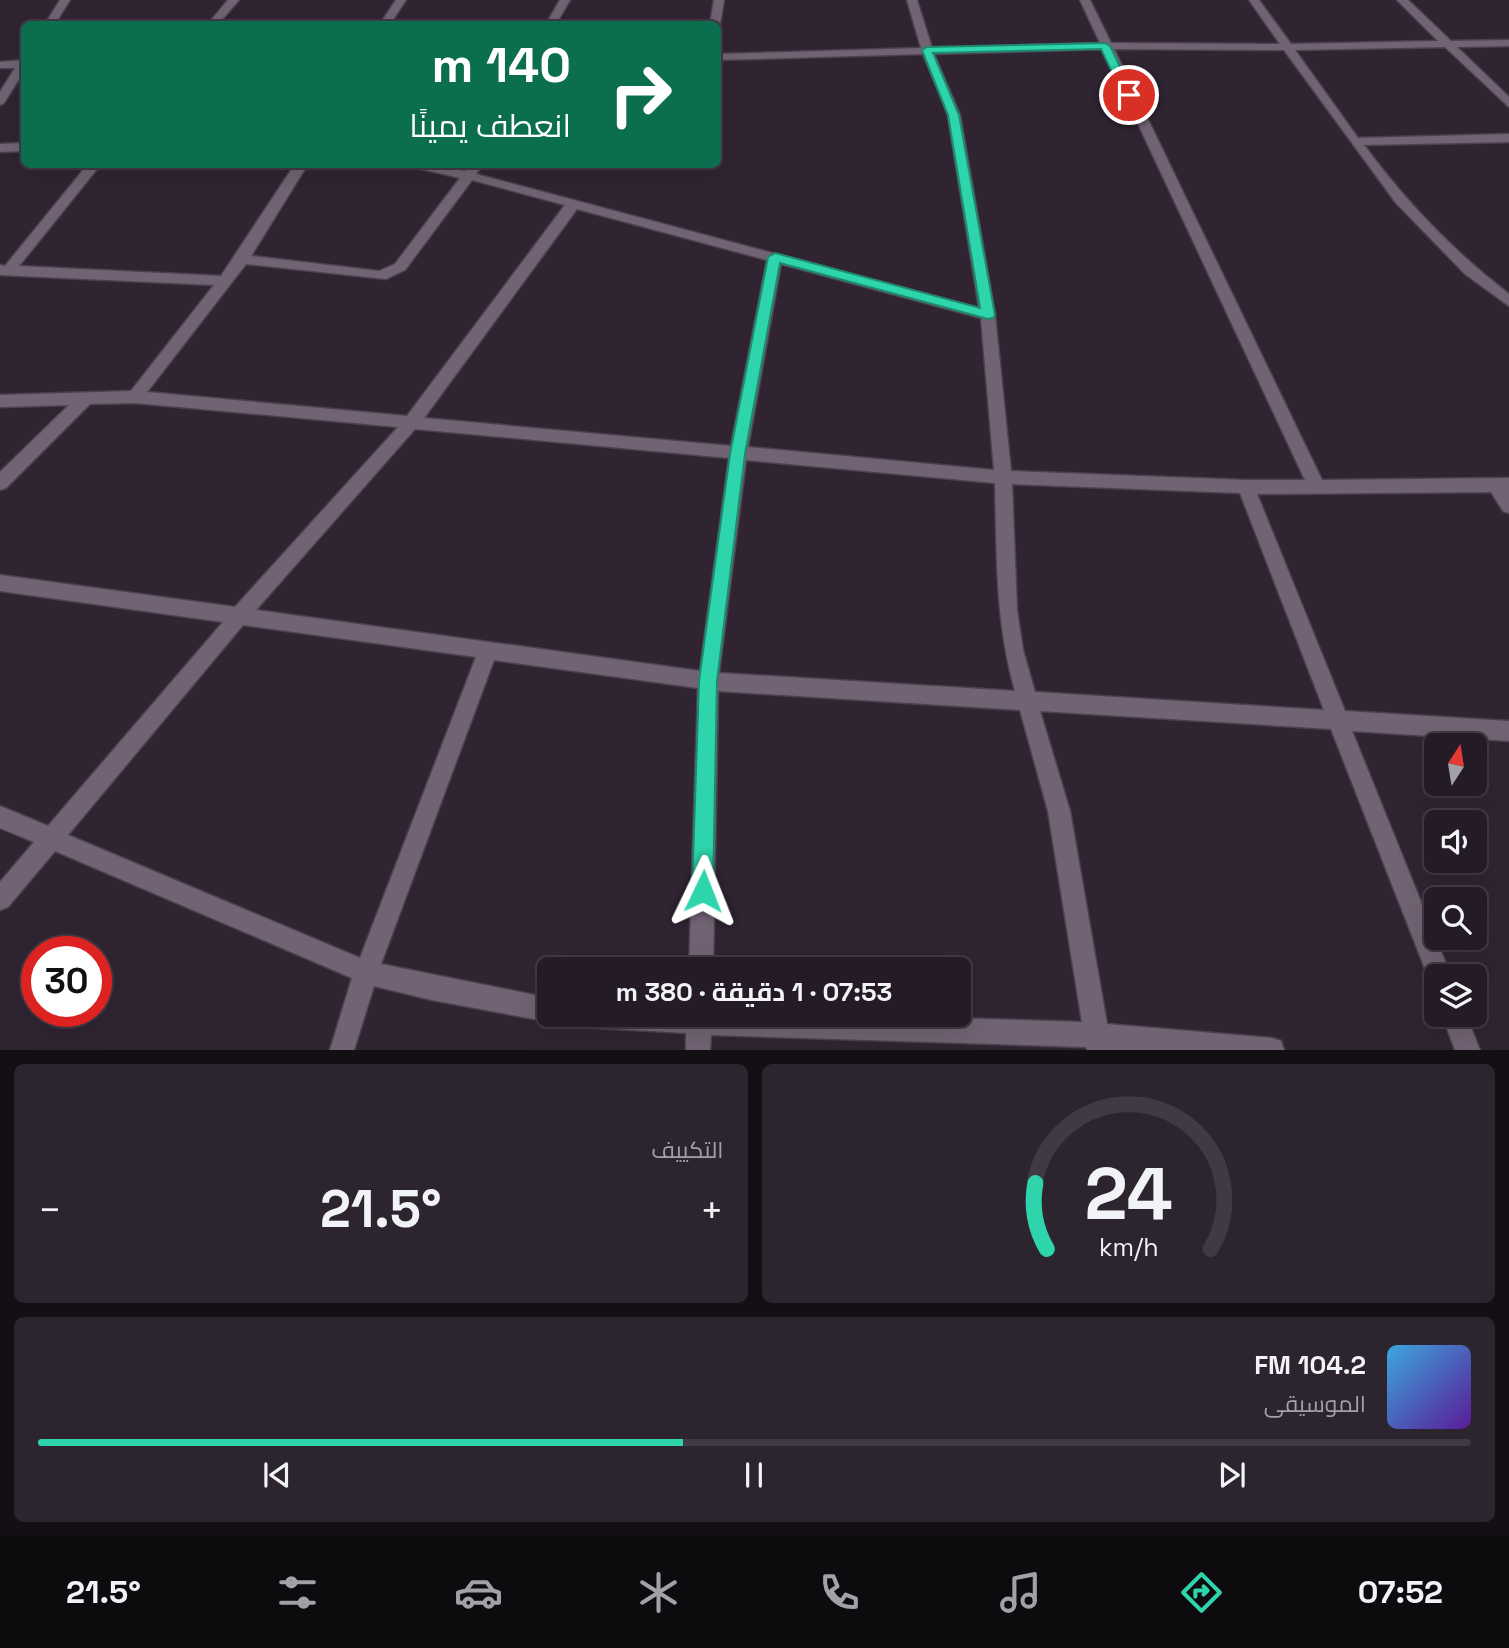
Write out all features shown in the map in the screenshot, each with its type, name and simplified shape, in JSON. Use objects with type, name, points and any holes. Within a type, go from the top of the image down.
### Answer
[{"type":"street","points":[[52,21],[65,0]]},
{"type":"street","points":[[216,21],[234,0]]},
{"type":"street","points":[[387,21],[401,0]]},
{"type":"street","points":[[553,21],[565,0]]},
{"type":"street","points":[[716,21],[719,0]]},
{"type":"street","points":[[912,0],[927,50],[954,115],[988,315],[1003,477],[1008,610],[1013,650],[1059,811],[1099,1042]]},
{"type":"street","points":[[1084,0],[1317,487]]},
{"type":"street","points":[[1254,0],[1355,142],[1429,234],[1463,267],[1509,301]]},
{"type":"street","points":[[1402,0],[1509,103]]},
{"type":"street","points":[[721,57],[1105,46],[1289,47],[1509,43]]},
{"type":"street","points":[[0,65],[21,64]]},
{"type":"street","points":[[0,101],[21,69]]},
{"type":"street","points":[[1355,142],[1509,138]]},
{"type":"street","points":[[0,148],[21,147]]},
{"type":"street","points":[[5,270],[93,168]]},
{"type":"street","points":[[135,397],[242,259],[299,168]]},
{"type":"street","points":[[451,168],[474,170],[574,202],[988,315]]},
{"type":"street","points":[[242,259],[381,276],[400,267],[474,170]]},
{"type":"street","points":[[0,898],[240,615],[410,424],[574,202]]},
{"type":"street","points":[[701,957],[708,681],[738,454],[775,257]]},
{"type":"street","points":[[5,270],[226,281]]},
{"type":"street","points":[[0,401],[135,397],[1003,477],[1246,487],[1502,485],[1509,506]]},
{"type":"street","points":[[0,483],[86,398]]},
{"type":"street","points":[[1246,487],[1434,964]]},
{"type":"street","points":[[0,583],[240,615],[487,653],[708,681],[1509,732]]},
{"type":"street","points":[[342,1049],[366,972],[487,653]]},
{"type":"street","points":[[0,817],[53,837],[366,972],[432,988],[537,1008]]},
{"type":"street","points":[[698,1049],[699,1027]]},
{"type":"street","points":[[838,1027],[1272,1049]]},
{"type":"street","points":[[1459,1027],[1468,1049]]},
{"type":"route","points":[[703,891],[708,681],[738,454],[775,257],[988,315],[954,115],[927,50],[1105,46],[1129,95]]}]
